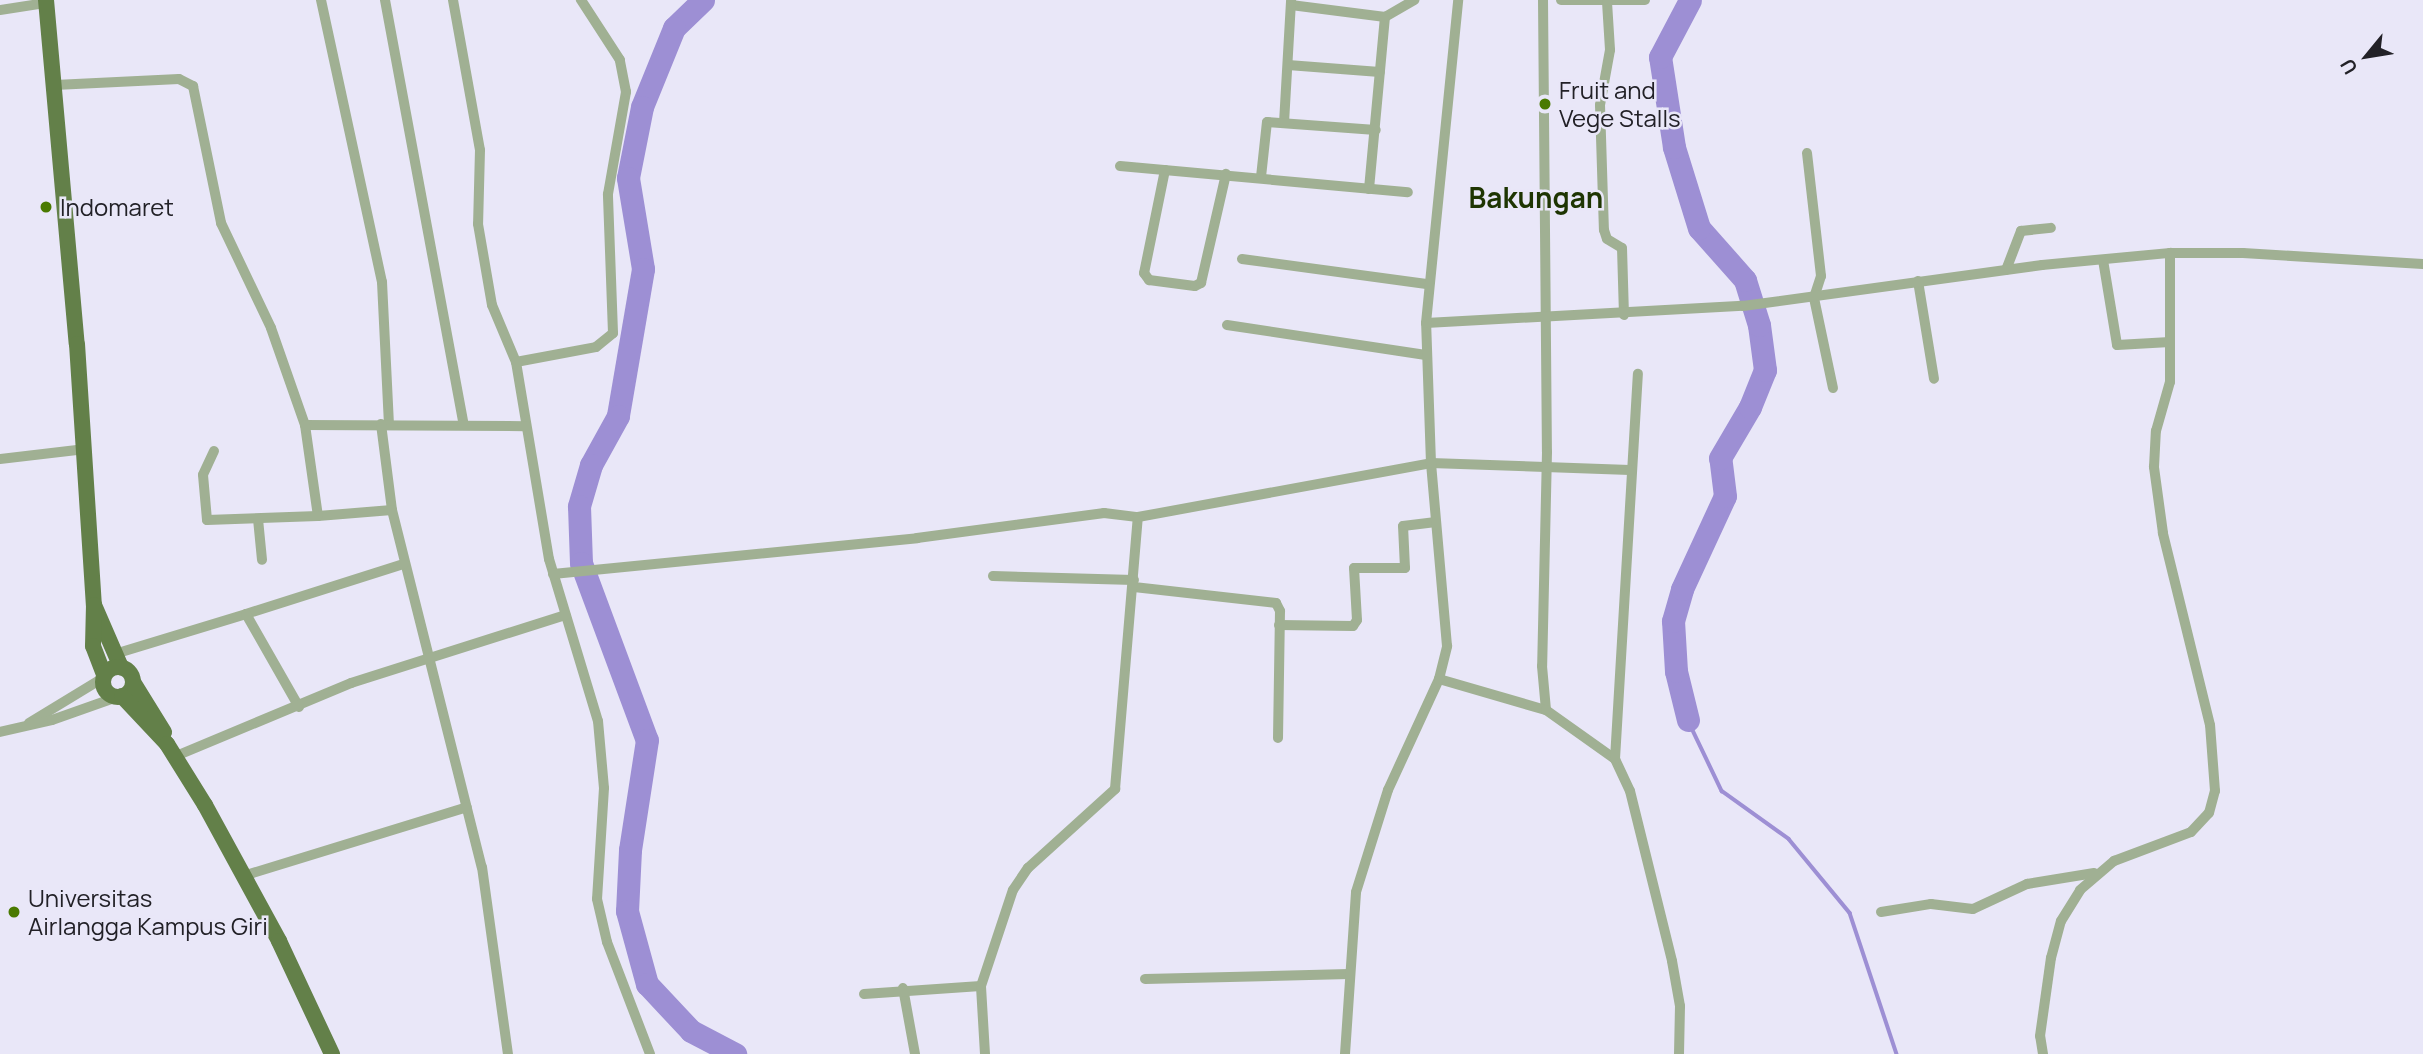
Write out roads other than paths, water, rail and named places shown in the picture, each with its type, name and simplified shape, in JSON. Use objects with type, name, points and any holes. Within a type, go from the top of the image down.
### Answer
[{"type":"main road","points":[[46,2],[85,449],[94,605],[93,646],[105,691],[119,697],[171,750]]},
{"type":"main road","points":[[94,605],[120,660],[162,727],[171,750],[243,876],[332,1054]]},
{"type":"main road","points":[[103,676],[120,660]]},
{"type":"main road","points":[[119,697],[133,682]]},
{"type":"street","points":[[321,0],[382,282],[385,424],[392,510],[426,658],[467,807],[494,937],[508,1054]]},
{"type":"street","points":[[385,0],[464,425]]},
{"type":"street","points":[[453,0],[480,150],[478,224],[492,305],[516,362],[553,574],[600,739],[604,788],[597,899],[607,942],[650,1054]]},
{"type":"street","points":[[516,362],[596,347],[613,334],[608,194],[626,92],[620,60],[582,0]]},
{"type":"street","points":[[1284,123],[1291,3],[1385,17],[1414,0]]},
{"type":"street","points":[[1345,1054],[1352,915],[1368,850],[1388,790],[1439,679],[1447,646],[1431,463],[1426,323],[1458,0]]},
{"type":"street","points":[[1543,0],[1546,465],[1542,666],[1546,710]]},
{"type":"street","points":[[1561,0],[1644,0]]},
{"type":"street","points":[[0,10],[46,2]]},
{"type":"street","points":[[1607,2],[1609,50],[1600,105],[1604,230],[1607,239],[1622,248],[1624,315]]},
{"type":"street","points":[[1369,189],[1385,17]]},
{"type":"street","points":[[1288,65],[1380,72]]},
{"type":"street","points":[[55,85],[179,79],[191,83],[200,102],[221,223],[271,328],[305,425],[318,516]]},
{"type":"street","points":[[1261,177],[1265,125],[1284,123],[1376,130]]},
{"type":"street","points":[[1807,153],[1821,276],[1814,298],[1833,388]]},
{"type":"street","points":[[1120,166],[1408,192]]},
{"type":"street","points":[[1165,170],[1144,273],[1149,280],[1195,286],[1201,283],[1226,174]]},
{"type":"street","points":[[2006,270],[2021,231],[2051,228]]},
{"type":"street","points":[[1426,323],[1624,315],[1743,306],[2006,270],[2170,253],[2243,253],[2423,264]]},
{"type":"street","points":[[1881,912],[1931,904],[1973,909],[2027,884],[2094,873],[2114,861],[2191,832],[2208,813],[2215,791],[2210,725],[2163,533],[2154,467],[2156,430],[2170,382],[2170,253]]},
{"type":"street","points":[[1242,259],[1428,284]]},
{"type":"street","points":[[2103,260],[2117,345],[2123,348],[2170,342]]},
{"type":"street","points":[[1918,281],[1934,379]]},
{"type":"street","points":[[1227,325],[1426,355]]},
{"type":"street","points":[[1637,374],[1615,759],[1630,790],[1672,961],[1680,1006],[1679,1054]]},
{"type":"street","points":[[305,425],[526,426]]},
{"type":"street","points":[[0,459],[85,449]]},
{"type":"street","points":[[214,450],[203,475],[208,520],[392,510]]},
{"type":"street","points":[[553,574],[598,567],[917,538],[1104,513],[1138,517],[1431,463],[1630,470]]},
{"type":"street","points":[[985,1054],[981,986],[1013,890],[1028,868],[1115,789],[1138,517]]},
{"type":"street","points":[[257,519],[262,560]]},
{"type":"street","points":[[1279,625],[1353,626],[1357,620],[1354,568],[1405,568],[1404,526],[1436,522]]},
{"type":"street","points":[[120,660],[246,614],[404,564]]},
{"type":"street","points":[[993,576],[1134,583],[1274,601],[1279,608],[1278,738]]},
{"type":"street","points":[[246,614],[299,707]]},
{"type":"street","points":[[171,750],[299,707],[351,683],[565,615]]},
{"type":"street","points":[[29,723],[103,676]]},
{"type":"street","points":[[1439,679],[1546,710],[1615,759]]},
{"type":"street","points":[[0,732],[29,723],[52,720],[119,697]]},
{"type":"street","points":[[243,876],[467,807]]},
{"type":"street","points":[[2043,1054],[2044,998],[2055,940],[2061,921],[2094,873]]},
{"type":"street","points":[[1145,979],[1349,974]]},
{"type":"street","points":[[864,994],[903,988],[981,986]]},
{"type":"street","points":[[903,988],[915,1054]]},
{"type":"waterway","points":[[703,0],[674,28],[642,107],[628,178],[643,269],[618,416],[591,465],[579,506],[581,563],[647,740],[630,850],[627,911],[647,984],[691,1031],[735,1054]]},
{"type":"waterway","points":[[1688,720],[1676,671],[1673,621],[1682,589],[1725,496],[1720,458],[1750,407],[1765,370],[1759,325],[1745,280],[1699,228],[1674,147],[1660,57],[1690,0]]},
{"type":"waterway","points":[[1688,720],[1722,791],[1789,839],[1850,913],[1897,1054]]},
{"type":"place","name":"Fruit and Vege Stalls","points":[[1545,104]]},
{"type":"place","name":"Indomaret","points":[[46,207]]},
{"type":"place","name":"Universitas Airlangga Kampus Giri","points":[[14,912]]},
{"type":"district","name":"Bakungan","points":[[1536,197]]}]
